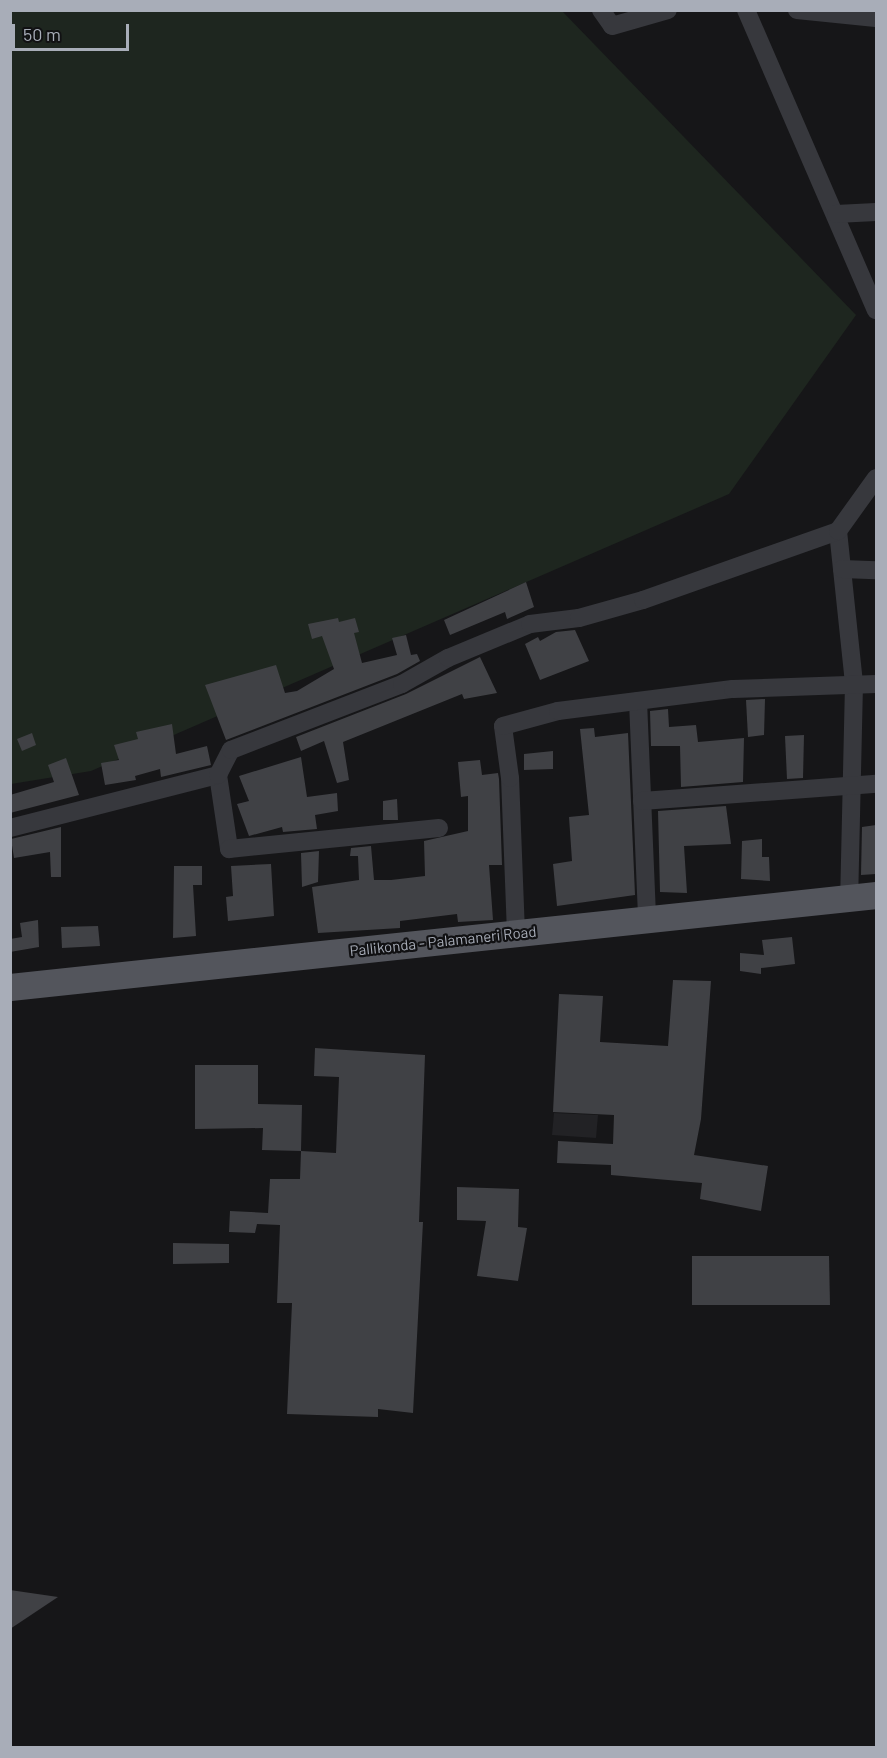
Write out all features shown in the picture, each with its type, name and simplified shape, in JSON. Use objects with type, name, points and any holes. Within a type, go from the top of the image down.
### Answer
[{"type":"main road","name":"Pallikonda - Palamaneri Road","points":[[10,987],[876,895]]},
{"type":"street","points":[[601,10],[612,26],[668,10]]},
{"type":"street","points":[[746,10],[876,310]]},
{"type":"street","points":[[797,10],[876,18]]},
{"type":"street","points":[[836,214],[876,212]]},
{"type":"street","points":[[439,828],[229,849],[218,775],[231,750],[402,684],[448,658],[530,624],[579,618],[643,600],[838,531],[875,483]]},
{"type":"street","points":[[838,531],[854,684],[849,897]]},
{"type":"street","points":[[842,569],[876,570]]},
{"type":"street","points":[[516,933],[510,778],[503,726],[558,711],[733,689],[876,684]]},
{"type":"street","points":[[638,701],[647,919]]},
{"type":"street","points":[[10,828],[218,775]]},
{"type":"street","points":[[642,801],[852,783],[876,784]]},
{"type":"shaded area","points":[[11,11],[562,11],[856,315],[729,494],[91,771],[11,784]]},
{"type":"shaded area","points":[[554,1113],[598,1115],[596,1138],[552,1135]]},
{"type":"building","points":[[526,582],[534,607],[507,619],[505,612],[450,635],[444,620]]},
{"type":"building","points":[[338,618],[339,622],[355,618],[359,632],[354,633],[362,663],[397,655],[392,638],[406,635],[411,655],[417,654],[420,661],[397,674],[226,740],[205,685],[276,665],[285,693],[297,691],[334,669],[322,636],[312,639],[308,624]]},
{"type":"building","points":[[575,630],[589,661],[540,680],[525,644],[538,637],[540,641],[556,632]]},
{"type":"building","points":[[480,657],[497,693],[464,699],[462,694],[343,742],[349,780],[337,783],[324,741],[301,751],[296,737],[406,694]]},
{"type":"building","points":[[765,699],[764,735],[748,737],[746,700]]},
{"type":"building","points":[[668,709],[669,727],[696,725],[698,742],[744,738],[743,782],[681,787],[680,746],[651,746],[650,711]]},
{"type":"building","points":[[172,724],[176,754],[207,746],[211,765],[161,777],[160,769],[135,776],[136,780],[105,785],[101,763],[119,760],[114,745],[138,739],[136,732]]},
{"type":"building","points":[[594,728],[595,737],[628,733],[635,895],[557,906],[553,864],[572,861],[569,817],[589,815],[580,729]]},
{"type":"building","points":[[32,733],[36,745],[22,751],[17,739]]},
{"type":"building","points":[[804,735],[803,778],[787,779],[785,736]]},
{"type":"building","points":[[553,751],[553,769],[524,770],[524,754]]},
{"type":"building","points":[[301,757],[307,797],[337,793],[338,811],[315,815],[317,829],[283,832],[282,827],[249,836],[237,804],[249,801],[239,776]]},
{"type":"building","points":[[66,758],[79,795],[10,813],[10,795],[54,782],[48,765]]},
{"type":"building","points":[[480,760],[482,775],[498,773],[499,779],[502,865],[489,865],[493,920],[458,922],[457,914],[400,921],[400,928],[318,933],[312,887],[359,880],[358,856],[350,856],[351,848],[371,846],[374,880],[425,876],[424,841],[468,831],[468,796],[461,797],[458,762]]},
{"type":"building","points":[[397,799],[398,820],[383,820],[383,801]]},
{"type":"building","points":[[726,806],[731,844],[684,846],[687,893],[660,892],[658,811]]},
{"type":"building","points":[[876,825],[876,874],[861,875],[862,827]]},
{"type":"building","points":[[61,827],[61,877],[51,877],[50,852],[14,858],[11,839]]},
{"type":"building","points":[[762,839],[762,857],[769,857],[770,881],[741,879],[742,841]]},
{"type":"building","points":[[319,851],[318,882],[302,887],[301,853]]},
{"type":"building","points":[[271,864],[274,916],[228,921],[226,897],[233,896],[231,866]]},
{"type":"building","points":[[174,866],[202,866],[202,885],[193,885],[196,936],[173,938]]},
{"type":"building","points":[[38,920],[39,947],[10,952],[10,939],[22,937],[20,923]]},
{"type":"building","points":[[98,926],[100,946],[62,948],[61,927]]},
{"type":"building","points":[[792,937],[795,964],[761,968],[761,974],[740,971],[740,953],[764,955],[762,940]]},
{"type":"building","points":[[673,980],[711,981],[701,1119],[694,1155],[768,1166],[761,1211],[700,1199],[702,1183],[611,1175],[611,1165],[557,1163],[558,1141],[613,1144],[614,1115],[553,1112],[559,994],[603,996],[600,1042],[668,1046]]},
{"type":"building","points":[[315,1048],[425,1055],[419,1222],[423,1222],[413,1413],[378,1409],[378,1417],[287,1414],[292,1303],[277,1303],[280,1225],[257,1224],[255,1233],[229,1232],[230,1211],[268,1213],[270,1179],[300,1179],[301,1151],[336,1153],[339,1077],[314,1076]]},
{"type":"building","points":[[195,1065],[258,1065],[258,1104],[302,1105],[301,1151],[262,1150],[263,1128],[195,1129]]},
{"type":"building","points":[[457,1187],[519,1189],[518,1227],[527,1228],[518,1281],[477,1276],[486,1221],[457,1220]]},
{"type":"building","points":[[173,1243],[229,1244],[229,1263],[173,1264]]},
{"type":"building","points":[[692,1256],[829,1256],[830,1305],[692,1305]]},
{"type":"building","points":[[10,1590],[58,1597],[10,1629]]}]
